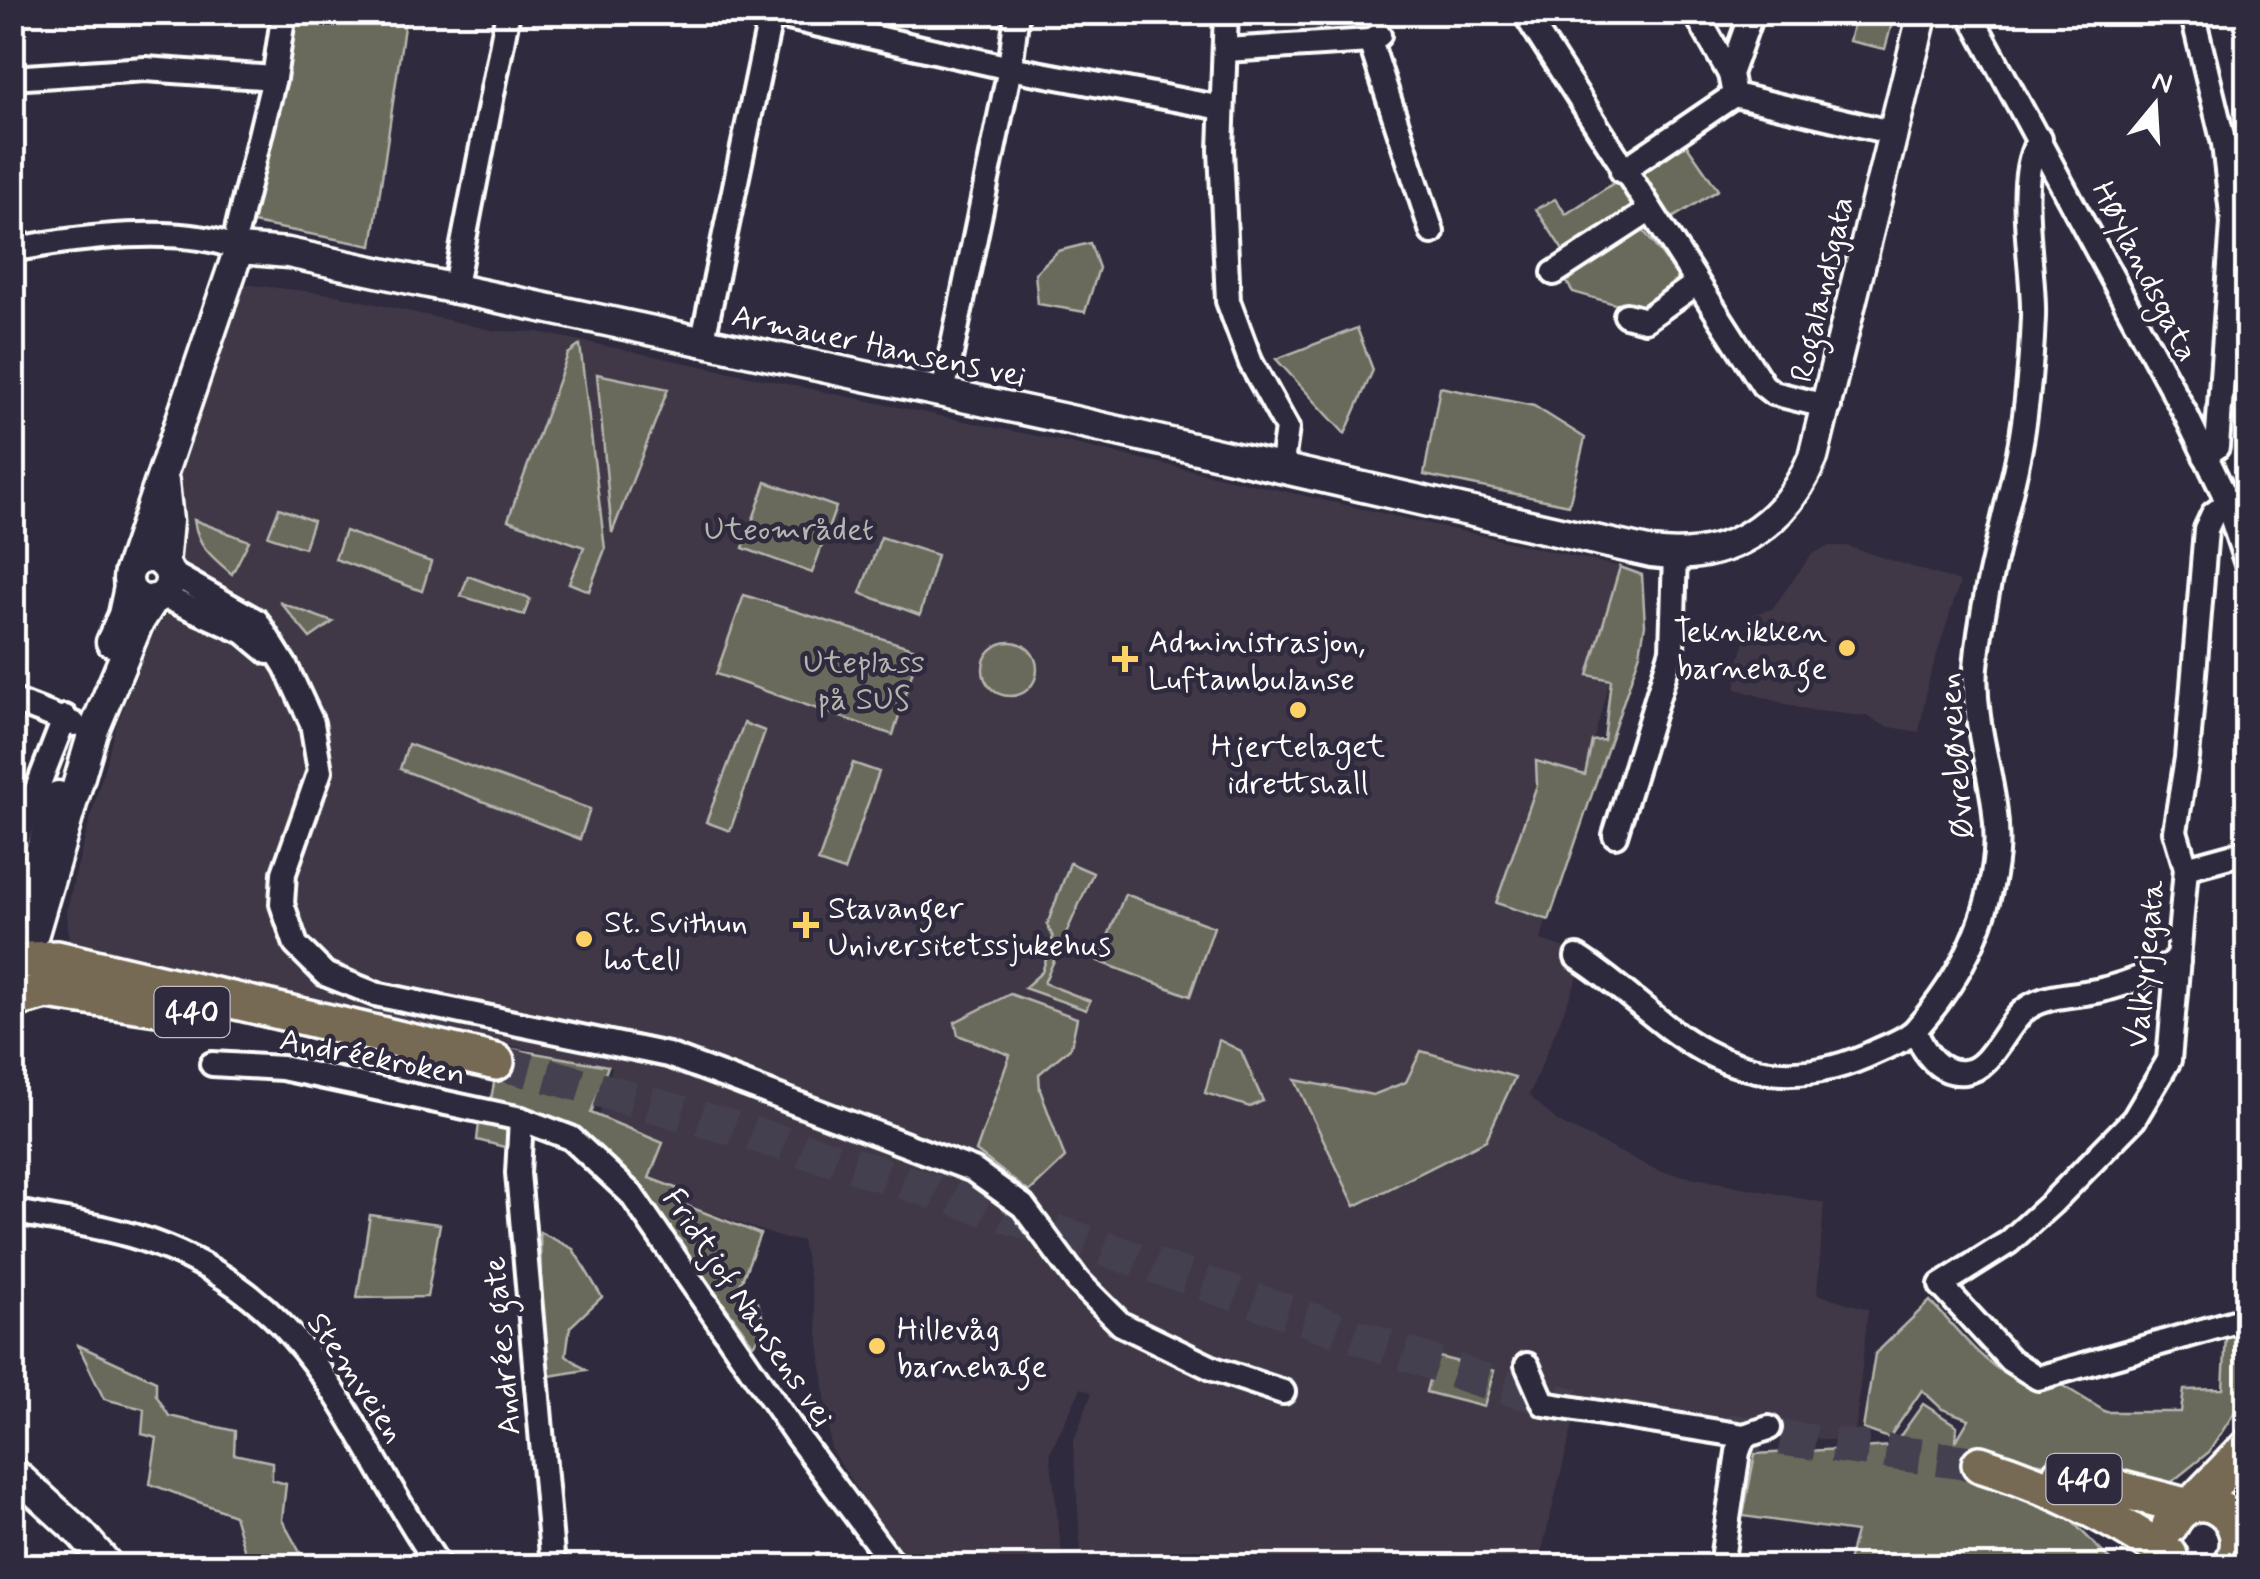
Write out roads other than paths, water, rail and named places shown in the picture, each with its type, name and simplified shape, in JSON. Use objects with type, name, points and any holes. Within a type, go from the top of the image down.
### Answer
[{"type":"main road","name":"440","points":[[14,1000],[29,982],[23,953],[496,1062]]},
{"type":"main road","name":"440","points":[[14,1000],[47,991],[332,1036],[370,1036]]},
{"type":"main road","points":[[2174,1563],[2168,1529],[2248,1447]]},
{"type":"main road","name":"440","points":[[2174,1563],[2100,1510],[2046,1485],[1980,1464],[2046,1470],[2190,1505]]},
{"type":"main road","points":[[2190,1505],[2211,1502],[2225,1508],[2244,1525],[2242,1548],[2231,1566]]},
{"type":"street","points":[[12,853],[138,624],[168,521],[164,474],[238,240],[274,78],[284,12]]},
{"type":"street","points":[[454,291],[508,12]]},
{"type":"street","points":[[943,392],[1010,68],[1017,12]]},
{"type":"street","points":[[1226,12],[1222,108],[1228,301],[1252,363],[1287,428],[1282,470]]},
{"type":"street","points":[[1524,12],[1622,171],[1763,386],[1773,393],[1829,407]]},
{"type":"street","points":[[1695,12],[1732,85],[1894,132]]},
{"type":"street","points":[[1622,171],[1732,85],[1752,12]]},
{"type":"street","name":"Rogalandsgata","points":[[1728,546],[1764,525],[1799,492],[1829,407],[1924,12]]},
{"type":"street","name":"Høylandsgata","points":[[1969,12],[2040,138],[2205,456],[2227,504],[2248,567]]},
{"type":"street","points":[[2192,12],[2236,143],[2227,354],[2217,447],[2205,456]]},
{"type":"street","points":[[702,344],[766,13],[1010,68],[1222,108]]},
{"type":"street","points":[[1224,50],[1376,37],[1432,232]]},
{"type":"street","points":[[12,78],[145,68],[274,78]]},
{"type":"street","name":"Øvrebøveien","points":[[1577,958],[1613,979],[1649,1012],[1705,1052],[1765,1071],[1809,1076],[1844,1067],[1915,1031],[1972,947],[1991,892],[1998,826],[1984,759],[1976,670],[1996,538],[2016,468],[2030,375],[2034,311],[2028,191],[2032,153],[2040,138]]},
{"type":"street","points":[[1554,272],[1649,211]]},
{"type":"street","name":"Armauer Hansens vei","points":[[12,250],[178,236],[238,240],[454,291],[943,392],[1675,554],[1728,546]]},
{"type":"street","points":[[1626,315],[1645,320],[1698,283]]},
{"type":"street","name":"Valkyrjegata","points":[[2227,504],[2212,514],[2206,529],[2187,758],[2175,831],[2186,868],[2173,1044],[2150,1099],[2009,1242],[1942,1285],[2010,1360],[2038,1378],[2248,1318]]},
{"type":"street","points":[[1614,835],[1672,650],[1675,554]]},
{"type":"street","points":[[151,582],[257,621],[286,667],[312,723],[320,771],[284,873],[282,904],[288,932],[325,974],[374,994],[668,1056],[973,1170],[1023,1206],[1078,1281],[1121,1324],[1214,1369],[1283,1392]]},
{"type":"street","points":[[15,701],[79,726]]},
{"type":"street","points":[[12,908],[34,870],[79,726]]},
{"type":"street","points":[[23,953],[38,932],[79,726]]},
{"type":"street","points":[[2186,868],[2248,851]]},
{"type":"street","points":[[1915,1031],[1934,1063],[1951,1072],[1968,1072],[1983,1062],[2026,1008],[2042,1000],[2130,982],[2178,960]]},
{"type":"street","name":"Andréekroken","points":[[212,1064],[282,1068],[521,1119]]},
{"type":"street","name":"Andrées gate","points":[[521,1119],[517,1148],[521,1210],[553,1566]]},
{"type":"street","name":"Fridtjof Nansens vei","points":[[521,1119],[571,1138],[631,1194],[797,1436],[894,1566]]},
{"type":"street","name":"Stemveien","points":[[12,1211],[152,1242],[193,1258],[270,1310],[326,1378],[439,1566]]},
{"type":"street","points":[[1528,1364],[1544,1404],[1744,1436],[1769,1428]]},
{"type":"street","points":[[1721,1566],[1744,1436]]},
{"type":"street","points":[[12,1471],[81,1534],[108,1566]]},
{"type":"tunnel","points":[[496,1062],[868,1170],[1478,1379],[1574,1406]]},
{"type":"tunnel","points":[[1728,1431],[1980,1464]]},
{"type":"place","name":"Teknikken barnehage","points":[[1847,648]]},
{"type":"place","name":"Administrasjon, Luftambulanse","points":[[1125,659]]},
{"type":"place","name":"Hjertelaget idrettshall","points":[[1298,710]]},
{"type":"place","name":"Stavanger Universitetssjukehus","points":[[806,925]]},
{"type":"place","name":"St. Svithun hotell","points":[[584,939]]},
{"type":"place","name":"Hillevåg barnehage","points":[[877,1346]]},
{"type":"park label","name":"Uteområdet","points":[[789,528]]},
{"type":"park label","name":"Uteplass på SUS","points":[[864,680]]}]
